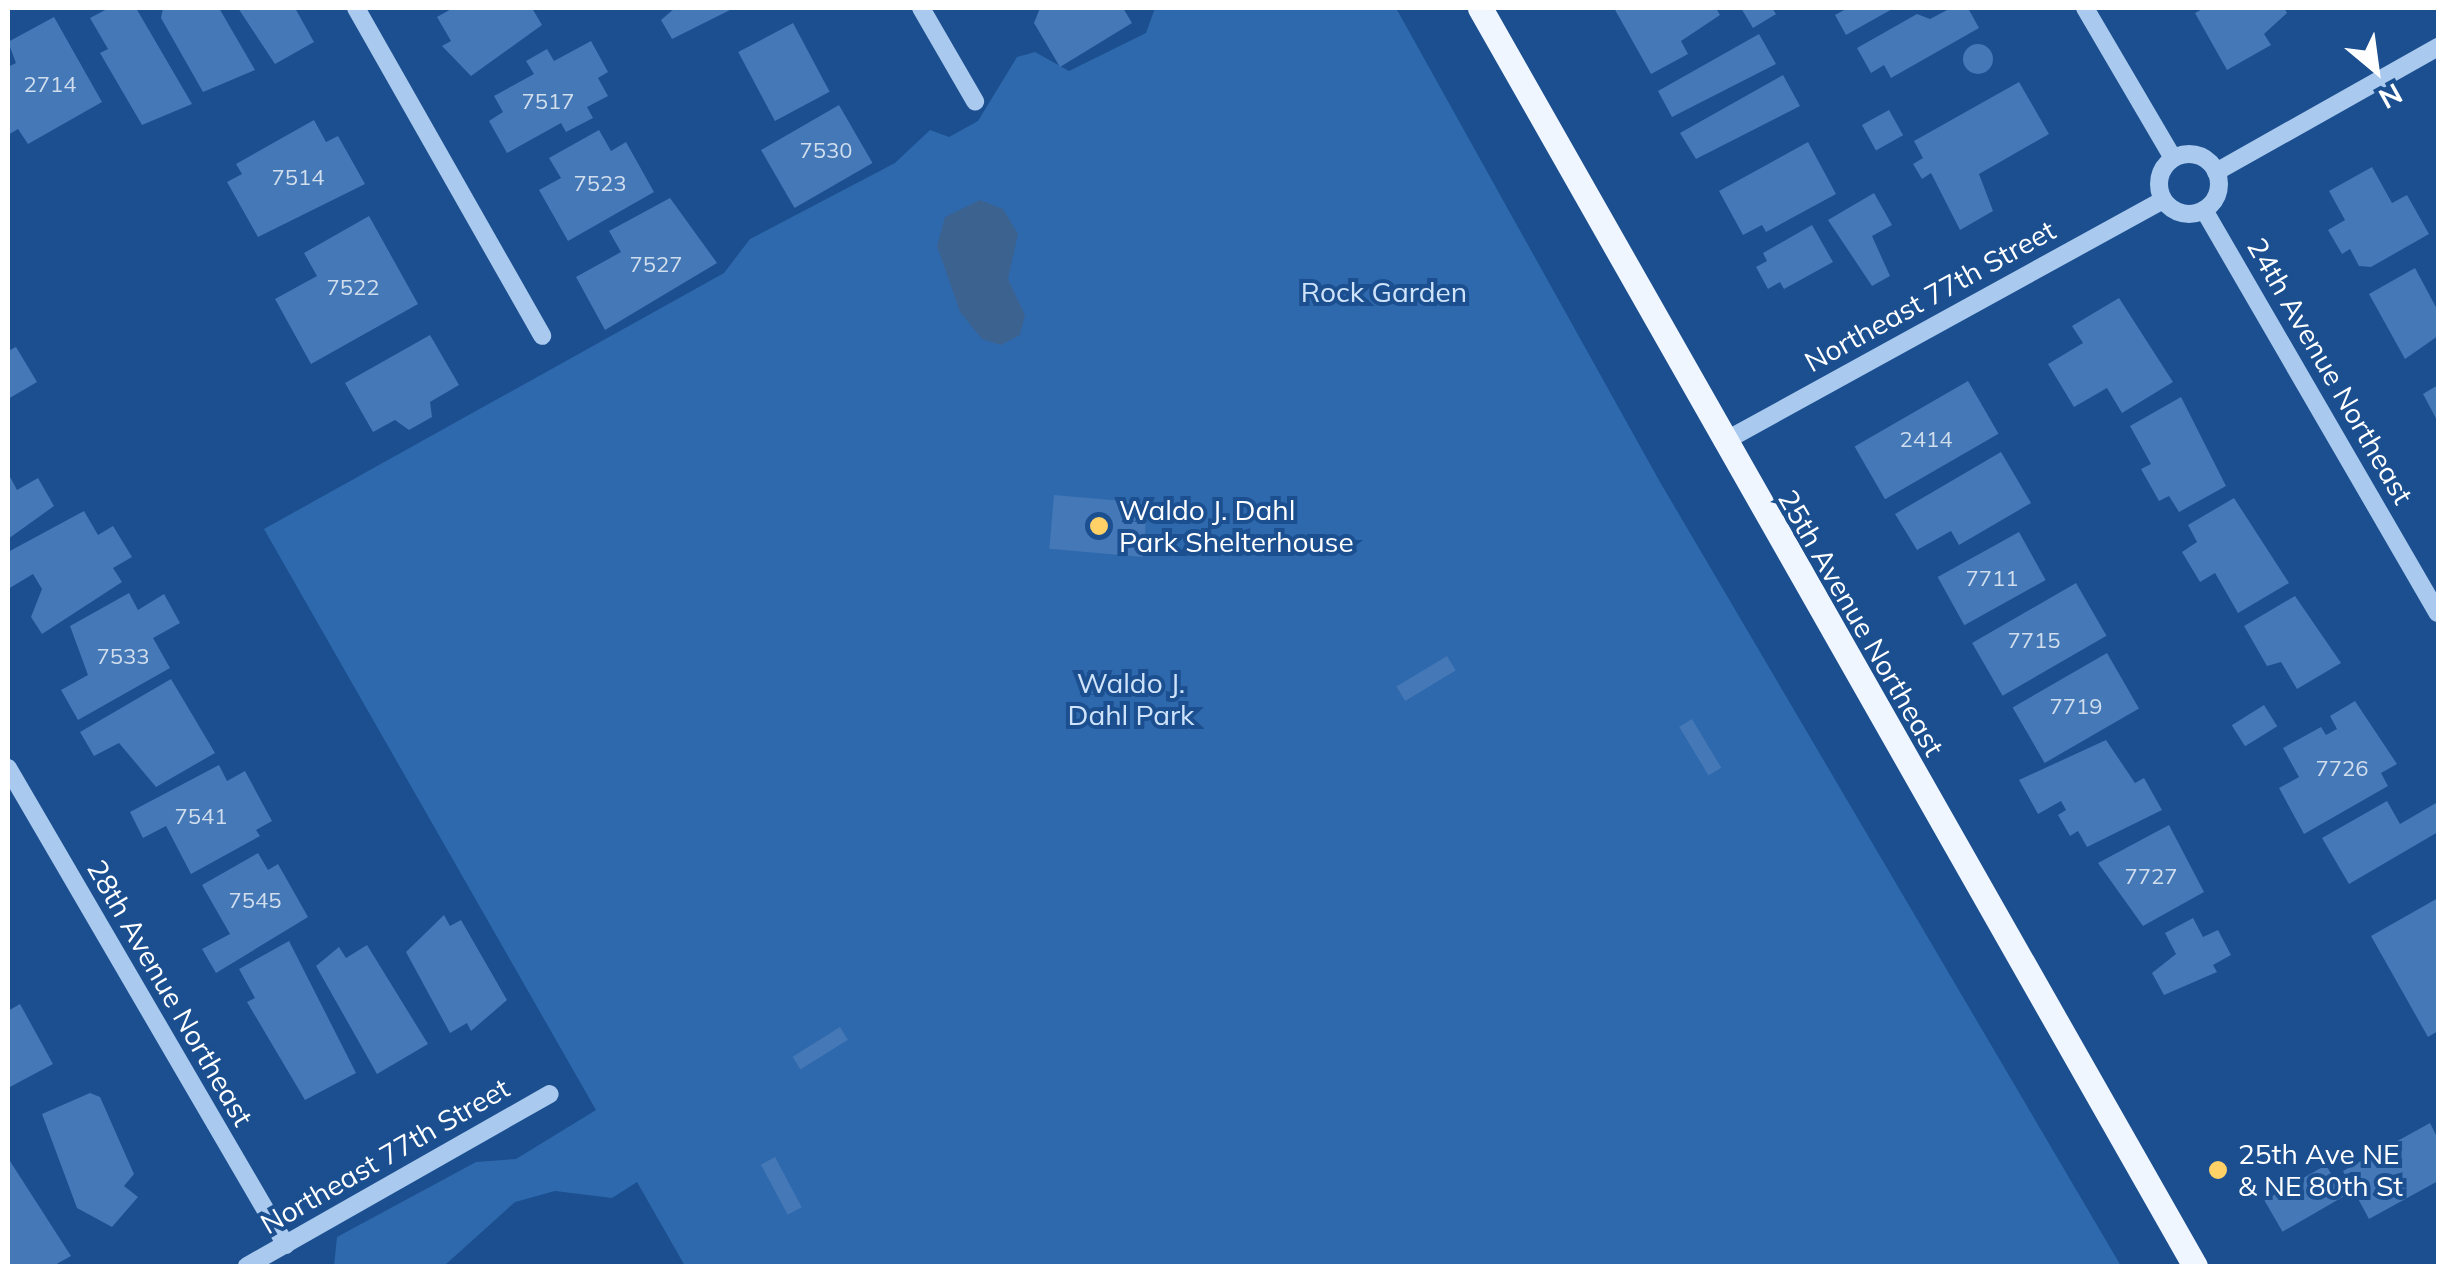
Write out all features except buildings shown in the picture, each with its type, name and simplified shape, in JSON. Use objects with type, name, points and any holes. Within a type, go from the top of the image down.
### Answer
[{"type":"main road","name":"25th Avenue Northeast","points":[[1480,8],[1723,442],[2195,1266]]},
{"type":"street","points":[[356,8],[542,336]]},
{"type":"street","points":[[920,8],[975,101]]},
{"type":"street","points":[[2085,8],[2173,158]]},
{"type":"street","points":[[2216,172],[2438,47]]},
{"type":"street","points":[[2200,156],[2216,172],[2216,196],[2204,210],[2182,214],[2163,200],[2160,173],[2173,158],[2200,156]]},
{"type":"street","name":"Northeast 77th Street","points":[[1723,442],[2163,200]]},
{"type":"street","name":"24th Avenue Northeast","points":[[2204,210],[2438,613]]},
{"type":"street","name":"28th Avenue Northeast","points":[[8,768],[286,1245]]},
{"type":"street","name":"Northeast 77th Street","points":[[247,1266],[550,1094]]},
{"type":"green space","name":"Waldo J. Dahl Park","points":[[1155,8],[1396,8],[1660,482],[2121,1266],[685,1266],[637,1182],[612,1198],[555,1191],[515,1202],[444,1266],[334,1266],[337,1237],[476,1162],[516,1159],[596,1110],[264,529],[724,273],[750,239],[895,163],[930,130],[949,137],[978,121],[1017,57],[1035,52],[1069,71],[1146,33]]},
{"type":"shaded area","points":[[980,200],[1003,209],[1018,234],[1008,279],[1025,315],[1020,335],[1001,345],[982,339],[960,312],[937,246],[945,217]]},
{"type":"place","name":"Waldo J. Dahl Park Shelterhouse","points":[[1099,526]]},
{"type":"place","name":"25th Ave NE & NE 80th St","points":[[2218,1170]]},
{"type":"park label","name":"Rock Garden","points":[[1384,292]]}]
